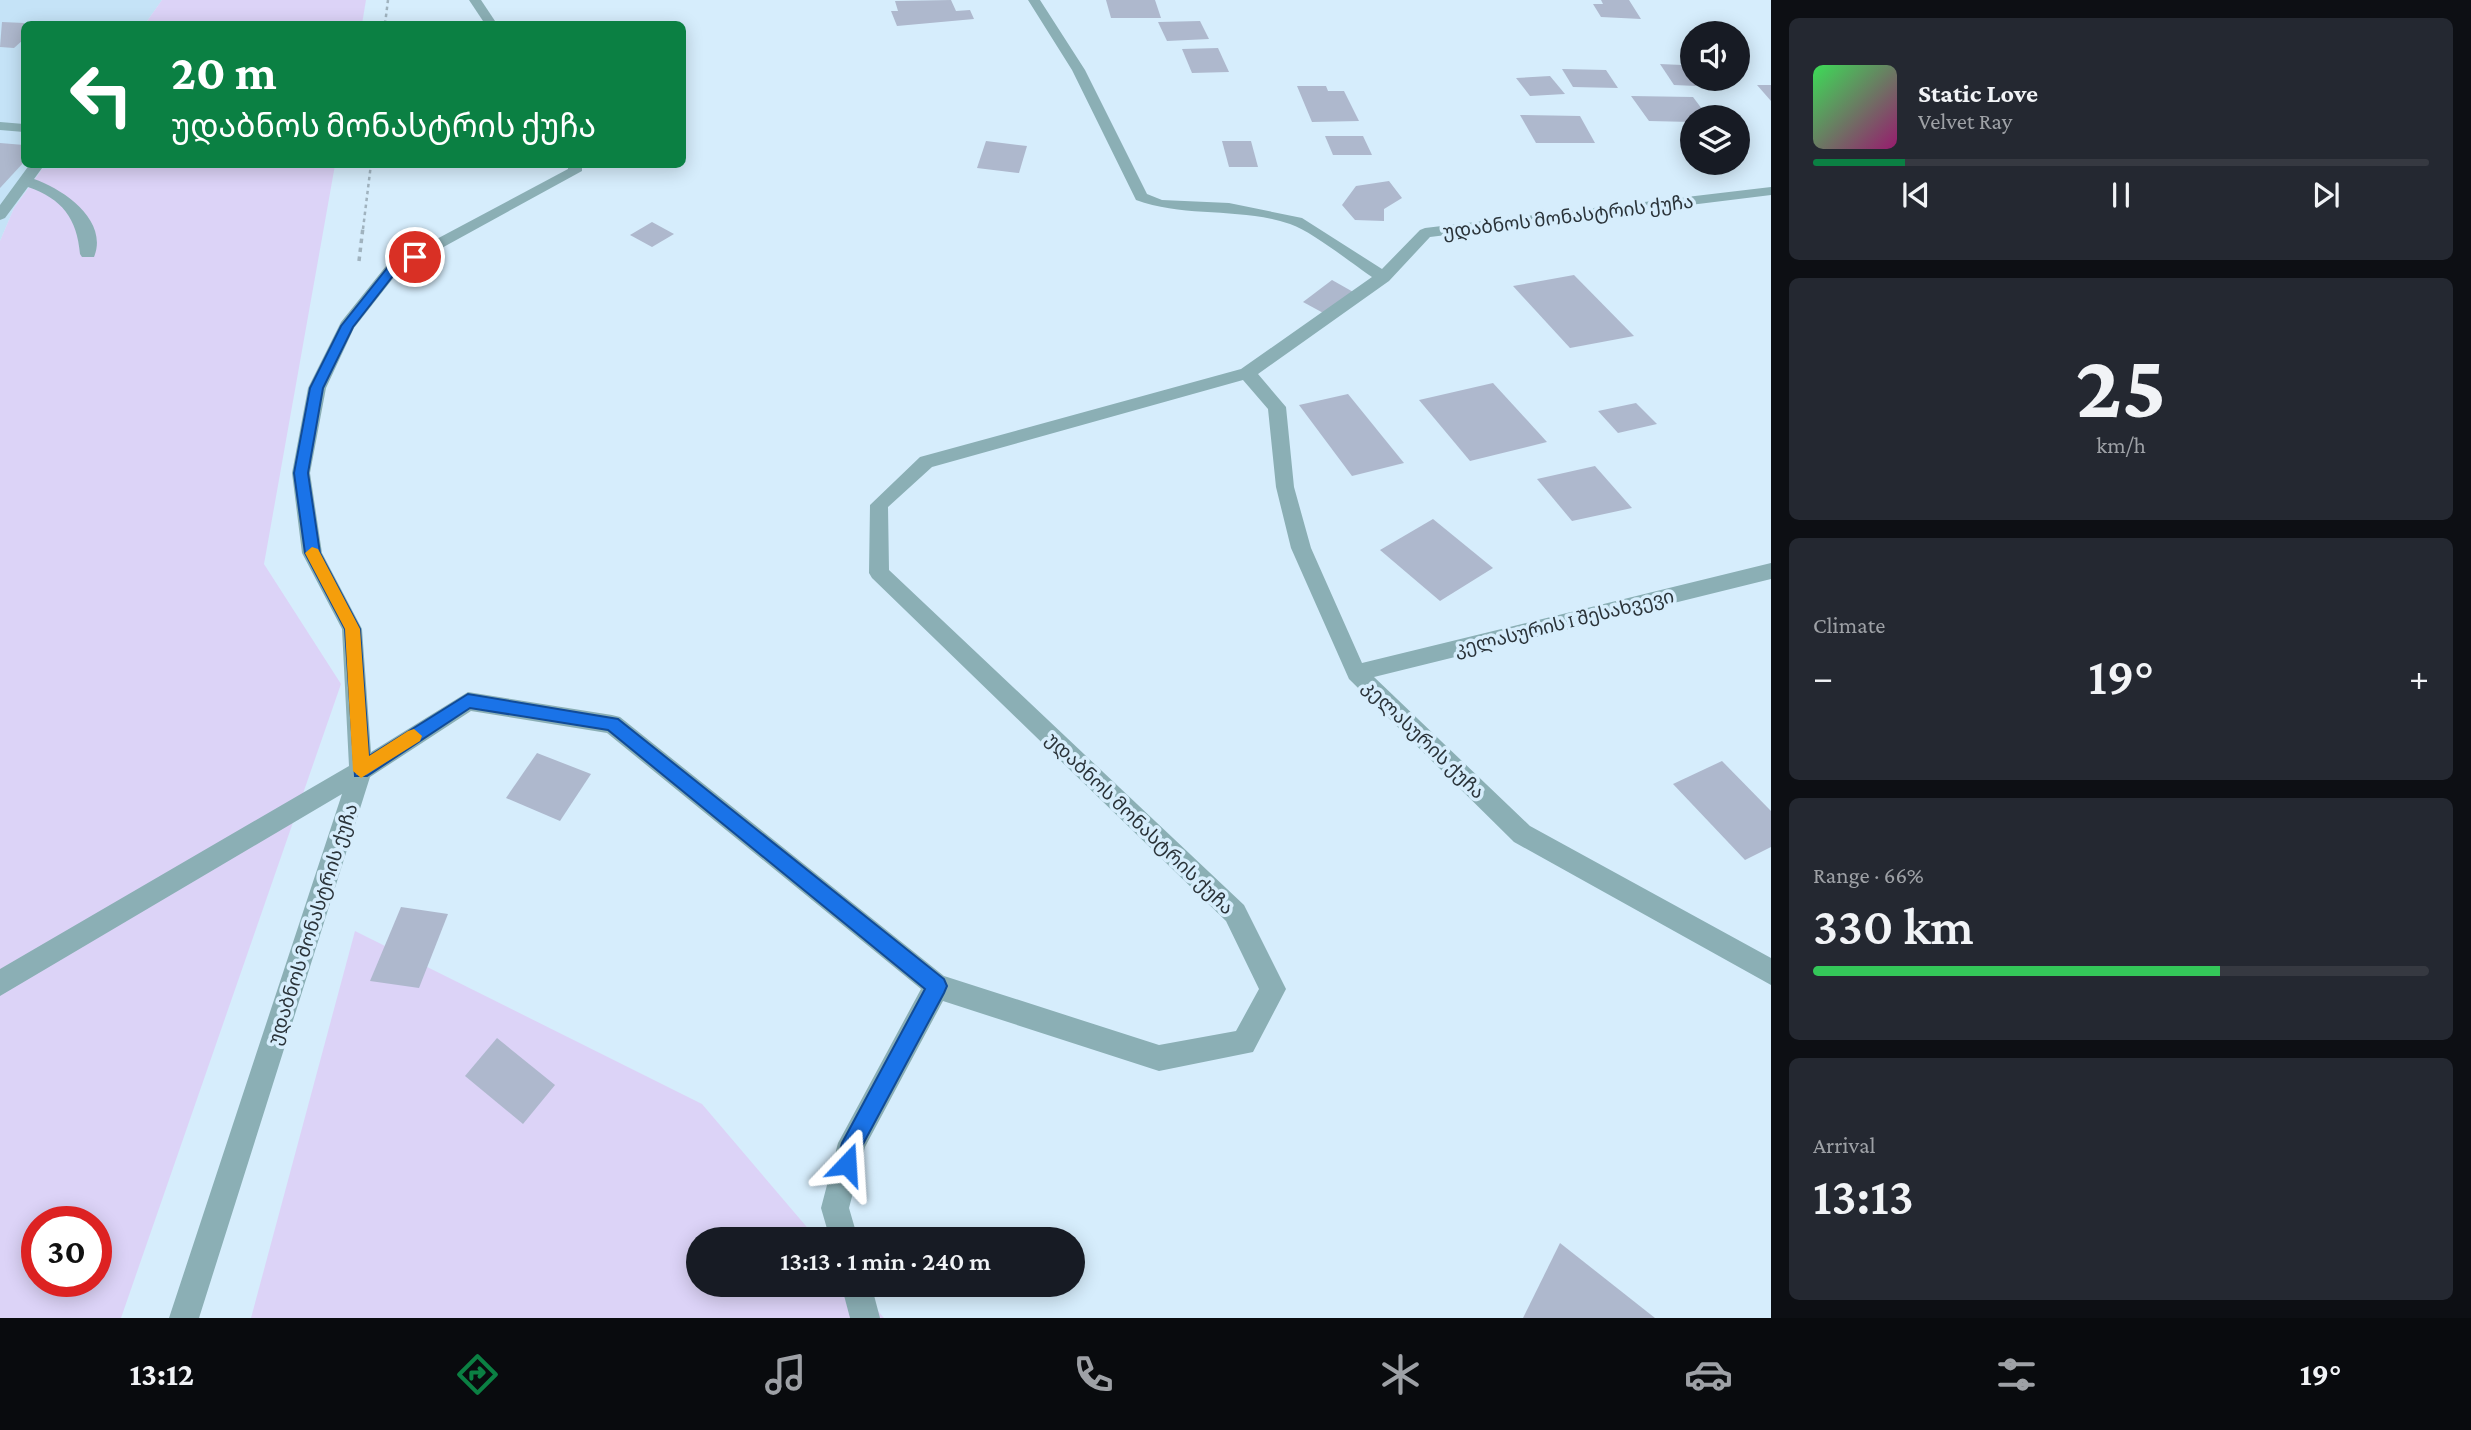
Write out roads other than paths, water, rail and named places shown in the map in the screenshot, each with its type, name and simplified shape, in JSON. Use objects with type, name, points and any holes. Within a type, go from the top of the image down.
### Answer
[{"type":"street","points":[[475,0],[489,21]]},
{"type":"street","points":[[1034,0],[1060,41],[1141,197],[1160,204],[1229,207],[1297,221],[1382,277]]},
{"type":"street","points":[[0,126],[21,124]]},
{"type":"street","points":[[0,215],[35,168]]},
{"type":"street","points":[[0,983],[361,771],[352,629],[312,553],[301,473],[317,388],[347,326],[392,270],[575,171],[575,168]]},
{"type":"street","points":[[26,181],[57,191],[78,211],[88,237],[88,254]]},
{"type":"street","name":"უდაბნოს მონასტრის ქუჩა","points":[[184,1318],[361,771],[468,701],[612,724],[937,986],[1159,1058],[1244,1043],[1273,989],[1235,913],[879,573],[879,505],[926,463],[1247,373],[1382,277],[1425,233],[1771,191]]},
{"type":"street","name":"კელასურის ქუჩა","points":[[1247,373],[1278,407],[1285,487],[1301,548],[1356,673],[1522,834],[1771,972]]},
{"type":"street","name":"კელასურის I შესახვევი","points":[[1356,673],[1771,571]]},
{"type":"street","points":[[841,1227],[835,1208],[852,1143],[937,986]]},
{"type":"street","points":[[859,1297],[864,1318]]}]
